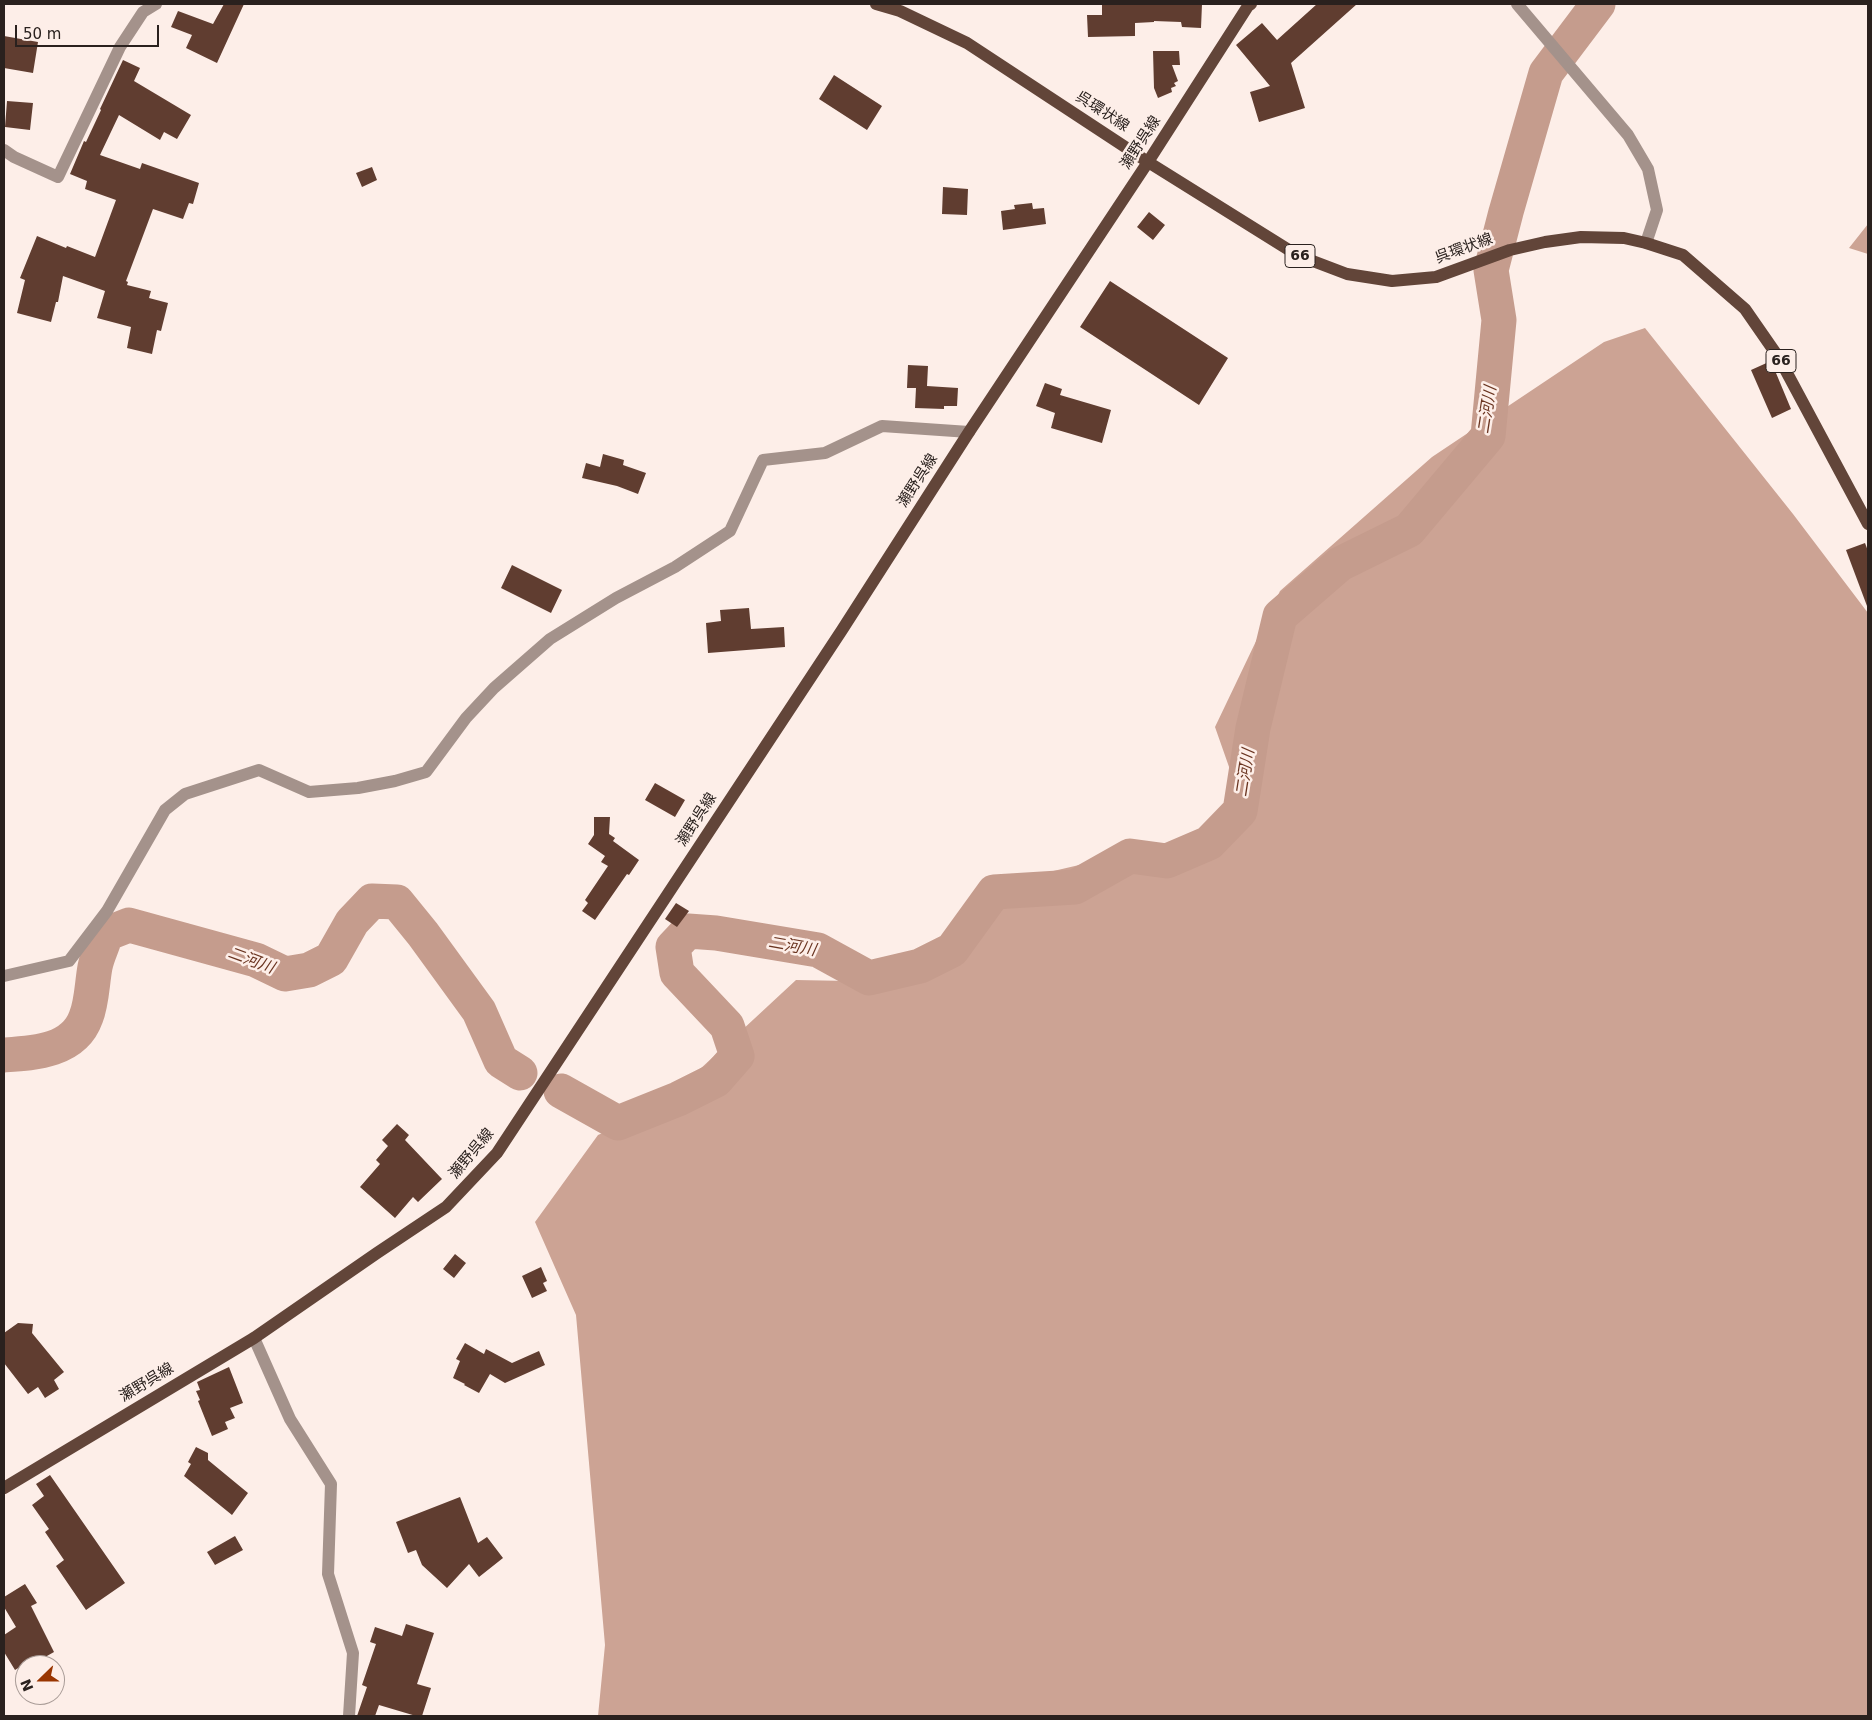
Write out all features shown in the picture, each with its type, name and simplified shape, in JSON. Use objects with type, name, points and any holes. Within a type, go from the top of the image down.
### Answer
[{"type":"main road","name":"呉環状線","points":[[876,4],[902,7],[966,43],[1148,162],[1297,255],[1347,274],[1392,281],[1436,277],[1472,262],[1510,250],[1580,237],[1624,238],[1684,255],[1745,309],[1779,358],[1868,524]]},
{"type":"main road","name":"瀬野呉線","points":[[4,1488],[254,1338],[377,1252],[446,1208],[497,1153],[831,647],[969,432],[1148,162],[1248,5]]},
{"type":"street","points":[[4,150],[14,157],[58,177],[120,47],[144,12],[156,4]]},
{"type":"street","points":[[1516,4],[1628,134],[1648,169],[1657,210],[1646,243]]},
{"type":"street","points":[[4,976],[69,961],[107,911],[165,810],[185,794],[259,770],[308,792],[367,786],[395,781],[426,772],[466,718],[494,688],[550,639],[616,598],[675,567],[730,531],[763,460],[825,453],[882,426],[969,432]]},
{"type":"street","points":[[254,1338],[290,1419],[331,1484],[328,1574],[353,1653],[349,1716]]},
{"type":"shaded area","points":[[1868,224],[1868,254],[1849,248]]},
{"type":"shaded area","points":[[1645,328],[1793,514],[1868,613],[1868,1716],[598,1716],[605,1645],[576,1315],[535,1222],[598,1135],[657,1109],[796,980],[902,982],[989,886],[1135,852],[1184,853],[1241,801],[1215,727],[1280,591],[1432,457],[1604,342]]},
{"type":"building","points":[[224,4],[244,4],[217,63],[186,48],[192,35],[171,27],[178,11],[213,24]]},
{"type":"building","points":[[1102,4],[1202,4],[1201,28],[1182,27],[1181,22],[1154,21],[1135,23],[1135,36],[1088,37],[1087,15],[1102,15]]},
{"type":"building","points":[[1317,4],[1357,4],[1291,63],[1305,108],[1259,122],[1250,92],[1270,86],[1236,45],[1262,23],[1277,40]]},
{"type":"building","points":[[4,36],[38,42],[33,73],[4,68]]},
{"type":"building","points":[[1153,51],[1179,51],[1180,65],[1172,65],[1178,81],[1174,83],[1176,86],[1171,88],[1172,92],[1158,98],[1154,88]]},
{"type":"building","points":[[123,60],[140,68],[134,81],[191,115],[177,139],[164,132],[160,140],[119,115],[100,155],[140,169],[142,163],[199,183],[193,204],[189,203],[183,219],[153,209],[126,281],[128,282],[127,285],[151,291],[149,298],[168,303],[161,331],[157,330],[152,354],[127,348],[131,327],[97,318],[105,291],[63,276],[58,302],[56,302],[51,322],[17,313],[25,280],[20,278],[37,236],[95,257],[116,200],[85,189],[87,181],[70,174]]},
{"type":"building","points":[[834,75],[882,106],[867,130],[819,99]]},
{"type":"building","points":[[7,101],[33,103],[30,130],[5,127]]},
{"type":"building","points":[[372,167],[377,180],[362,187],[356,173]]},
{"type":"building","points":[[943,187],[968,189],[967,215],[942,214]]},
{"type":"building","points":[[1032,203],[1033,209],[1044,208],[1046,224],[1003,230],[1001,211],[1015,209],[1014,205]]},
{"type":"building","points":[[1149,212],[1165,225],[1153,240],[1137,227]]},
{"type":"building","points":[[1110,281],[1228,358],[1199,405],[1080,327]]},
{"type":"building","points":[[1771,361],[1791,409],[1772,418],[1751,370]]},
{"type":"building","points":[[908,365],[928,366],[927,386],[958,388],[957,406],[944,406],[944,409],[915,408],[916,388],[907,388]]},
{"type":"building","points":[[1045,383],[1062,389],[1060,395],[1111,410],[1102,443],[1051,428],[1055,413],[1036,406]]},
{"type":"building","points":[[603,454],[624,460],[623,465],[646,473],[638,494],[617,486],[582,478],[586,463],[600,467]]},
{"type":"building","points":[[1865,543],[1868,551],[1868,606],[1846,550]]},
{"type":"building","points":[[512,565],[562,590],[551,613],[501,588]]},
{"type":"building","points":[[749,608],[751,629],[784,627],[785,647],[708,653],[706,623],[721,621],[720,610]]},
{"type":"building","points":[[655,783],[685,800],[675,817],[645,800]]},
{"type":"building","points":[[594,817],[610,817],[609,834],[615,838],[613,841],[639,860],[595,920],[582,911],[588,903],[585,900],[608,866],[601,862],[605,856],[588,844],[594,835]]},
{"type":"building","points":[[676,903],[689,911],[677,927],[665,919]]},
{"type":"building","points":[[397,1124],[409,1135],[405,1140],[442,1179],[418,1202],[413,1197],[395,1218],[360,1187],[380,1164],[376,1160],[388,1146],[382,1140]]},
{"type":"building","points":[[455,1254],[466,1263],[454,1278],[443,1269]]},
{"type":"building","points":[[541,1267],[547,1281],[543,1283],[547,1291],[532,1298],[522,1276]]},
{"type":"building","points":[[18,1323],[33,1324],[32,1333],[64,1372],[54,1380],[59,1389],[45,1398],[38,1387],[28,1394],[4,1363],[4,1333]]},
{"type":"building","points":[[465,1343],[484,1354],[486,1349],[512,1363],[539,1351],[545,1365],[505,1383],[490,1374],[479,1393],[453,1378],[460,1361],[456,1359]]},
{"type":"building","points":[[229,1367],[243,1403],[230,1408],[235,1418],[225,1422],[228,1429],[212,1436],[198,1401],[200,1400],[196,1391],[200,1390],[197,1382]]},
{"type":"building","points":[[196,1447],[208,1453],[208,1460],[248,1493],[232,1515],[184,1476],[191,1464],[188,1462]]},
{"type":"building","points":[[50,1475],[125,1583],[86,1610],[56,1566],[64,1560],[45,1532],[49,1529],[32,1505],[44,1496],[36,1484]]},
{"type":"building","points":[[460,1497],[478,1543],[487,1537],[503,1558],[479,1577],[469,1564],[447,1588],[422,1565],[416,1550],[408,1553],[396,1522]]},
{"type":"building","points":[[235,1536],[243,1550],[215,1565],[207,1552]]},
{"type":"building","points":[[25,1584],[37,1603],[31,1606],[54,1652],[49,1655],[15,1655],[15,1670],[4,1652],[4,1635],[16,1627],[4,1607],[4,1597]]},
{"type":"building","points":[[406,1624],[434,1633],[417,1684],[431,1688],[422,1716],[379,1705],[375,1716],[357,1716],[367,1687],[362,1685],[376,1644],[370,1642],[375,1627],[402,1636]]},
{"type":"waterway","name":"二河川","points":[[561,1091],[618,1123],[678,1099],[716,1080],[737,1056],[727,1026],[677,973],[673,947],[688,931],[716,933],[818,950],[869,978],[920,966],[952,950],[994,892],[1075,887],[1130,856],[1167,861],[1209,843],[1240,811],[1253,728],[1280,616],[1340,564],[1409,530],[1488,436],[1499,320],[1491,270],[1546,73],[1598,4]]},
{"type":"waterway","name":"二河川","points":[[4,1055],[52,1048],[72,1037],[80,1028],[88,1011],[96,963],[106,934],[129,925],[256,960],[285,974],[309,970],[331,959],[352,922],[372,901],[397,902],[423,934],[479,1011],[501,1061],[520,1073]]}]
